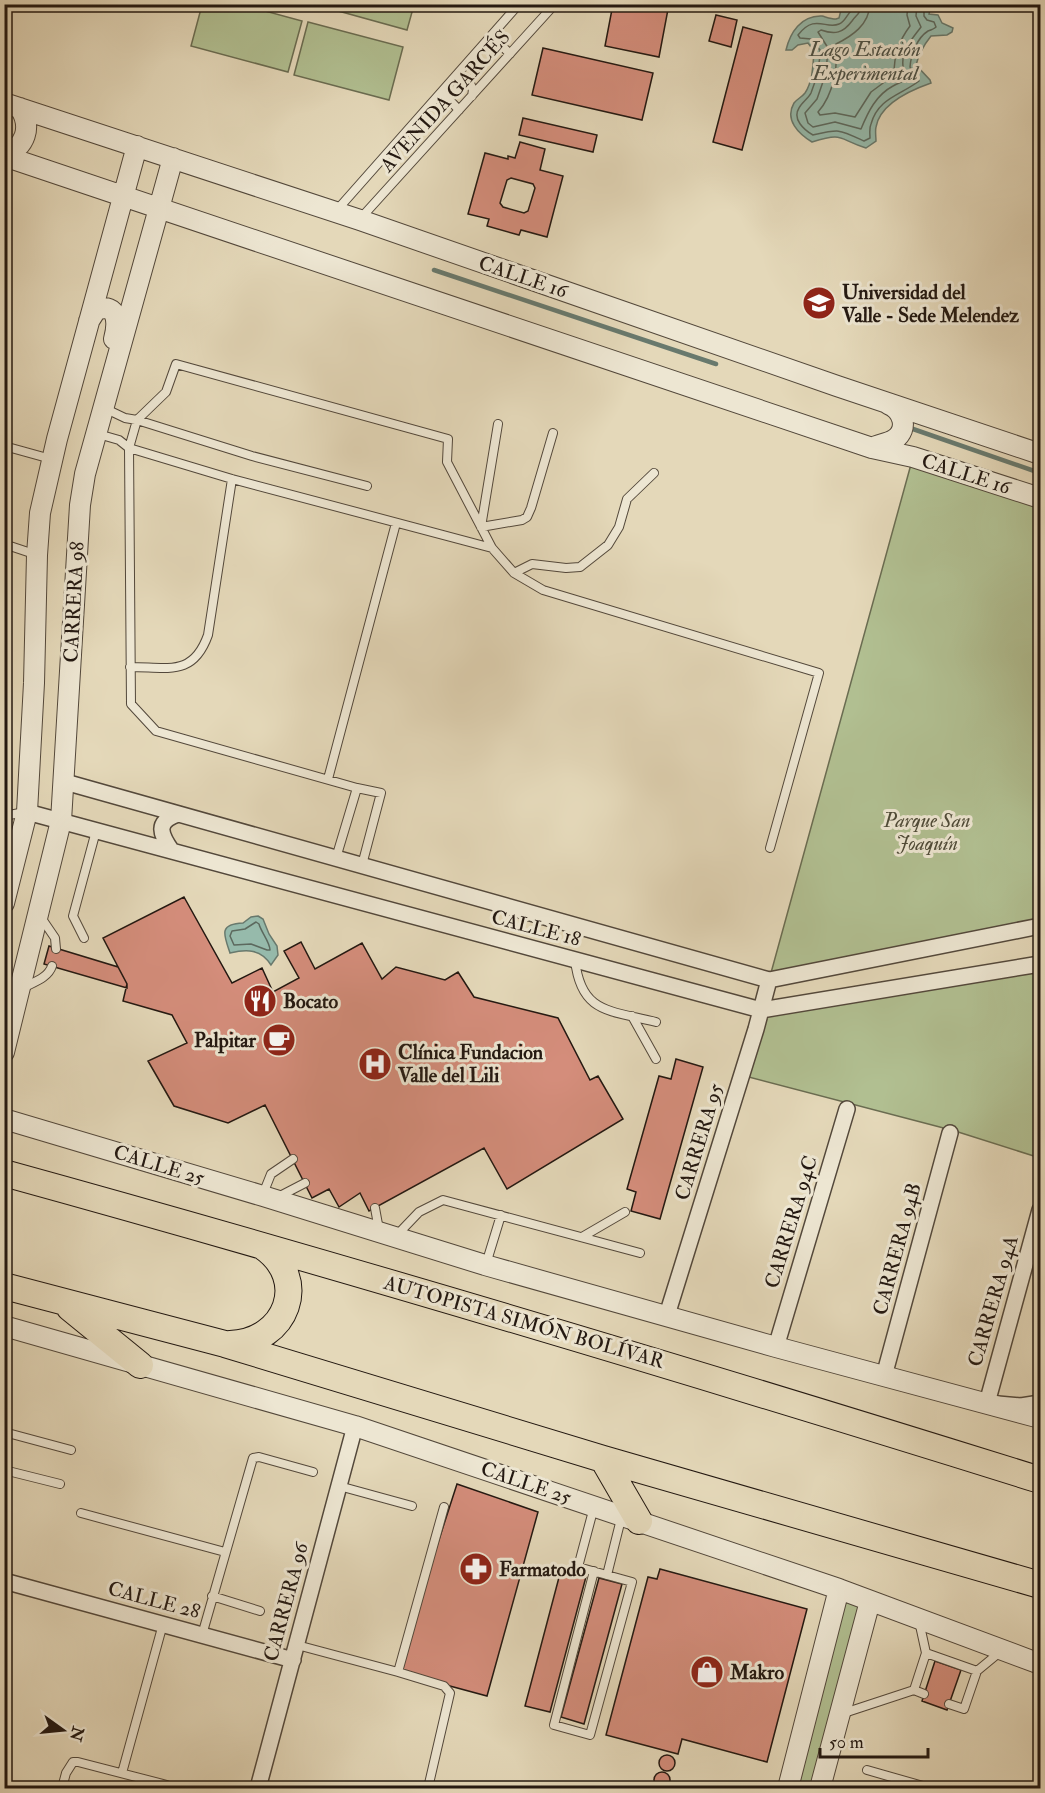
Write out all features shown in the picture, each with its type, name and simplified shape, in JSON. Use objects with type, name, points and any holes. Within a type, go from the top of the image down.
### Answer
[{"type":"highway","name":"AUTOPISTA SIMÓN BOLÍVAR","points":[[4,1173],[253,1242],[667,1364],[1041,1480]]},
{"type":"highway","points":[[225,1344],[243,1344],[270,1331],[277,1324],[286,1306],[288,1286],[282,1267],[270,1252],[253,1242]]},
{"type":"highway","points":[[4,1286],[225,1344],[603,1459],[1041,1585]]},
{"type":"highway","points":[[63,1303],[140,1365]]},
{"type":"highway","points":[[603,1459],[630,1518]]},
{"type":"street","name":"CALLE 16","points":[[12,105],[360,220],[837,386],[1041,454]]},
{"type":"street","points":[[4,155],[19,147],[24,140],[27,123],[12,105]]},
{"type":"street","name":"CARRERA 98","points":[[4,903],[27,812],[40,513],[52,459],[137,146]]},
{"type":"street","name":"CALLE 16","points":[[4,155],[158,209],[872,448],[913,457],[1039,498]]},
{"type":"street","name":"CARRERA 98","points":[[4,1052],[61,821],[80,505],[85,474],[172,158]]},
{"type":"street","points":[[89,321],[96,310],[100,309],[110,310],[116,315],[118,322],[109,358],[115,367]]},
{"type":"street","points":[[837,386],[893,406],[899,412],[903,424],[899,435],[889,442],[872,448]]},
{"type":"street","name":"CALLE 18","points":[[65,782],[769,980],[1041,926]]},
{"type":"street","name":"CALLE 18","points":[[27,812],[761,1010],[1041,964]]},
{"type":"street","points":[[172,851],[161,831],[163,823],[168,818],[178,814]]},
{"type":"street","name":"CARRERA 95","points":[[667,1315],[769,980]]},
{"type":"street","name":"CARRERA 94C","points":[[776,1347],[847,1109]]},
{"type":"street","name":"CALLE 25","points":[[4,1119],[485,1265],[776,1347],[1041,1418]]},
{"type":"street","name":"CARRERA 94B","points":[[884,1376],[950,1134]]},
{"type":"street","name":"CARRERA 94A","points":[[987,1403],[1041,1210]]},
{"type":"street","name":"CALLE 25","points":[[4,1326],[355,1426],[839,1590],[1041,1664]]},
{"type":"street","points":[[987,1403],[1021,1406],[1041,1403]]},
{"type":"street","name":"CARRERA 96","points":[[258,1788],[355,1426]]},
{"type":"street","name":"CALLE 28","points":[[4,1581],[293,1660]]},
{"type":"street","points":[[788,1788],[839,1590]]},
{"type":"street","points":[[820,1788],[870,1601]]},
{"type":"lane","name":"AVENIDA GARCÉS","points":[[336,212],[519,4]]},
{"type":"lane","name":"AVENIDA GARCÉS","points":[[360,220],[555,4]]},
{"type":"lane","points":[[492,36],[510,54]]},
{"type":"lane","points":[[456,77],[462,77],[472,84],[472,96]]},
{"type":"lane","points":[[442,92],[459,110]]},
{"type":"lane","points":[[362,865],[381,793],[156,730],[130,704],[129,448],[137,420],[166,392],[176,364],[448,439],[447,462],[492,548],[514,573],[543,590],[819,673],[770,848]]},
{"type":"lane","points":[[104,408],[125,418],[252,456],[367,486]]},
{"type":"lane","points":[[481,527],[498,424]]},
{"type":"lane","points":[[481,527],[515,522],[527,517],[553,433]]},
{"type":"lane","points":[[97,434],[119,440],[129,448],[232,479],[492,548]]},
{"type":"lane","points":[[4,446],[52,459]]},
{"type":"lane","points":[[514,573],[532,564],[566,568],[580,567],[608,545],[619,527],[627,499],[654,473]]},
{"type":"lane","points":[[130,667],[181,667],[194,660],[203,649],[208,635],[232,479]]},
{"type":"lane","points":[[328,779],[396,523]]},
{"type":"lane","points":[[4,544],[37,555]]},
{"type":"lane","points":[[336,858],[357,788]]},
{"type":"lane","points":[[4,816],[27,812]]},
{"type":"lane","points":[[84,938],[73,916],[96,831]]},
{"type":"lane","points":[[38,914],[55,938],[57,949]]},
{"type":"lane","points":[[575,960],[577,979],[588,999],[602,1007],[656,1022]]},
{"type":"lane","points":[[19,990],[45,977],[52,966]]},
{"type":"lane","points":[[632,1016],[656,1059]]},
{"type":"lane","points":[[293,1159],[271,1174],[268,1198],[305,1183]]},
{"type":"lane","points":[[375,1208],[388,1234],[419,1212],[443,1200],[640,1253]]},
{"type":"lane","points":[[582,1237],[626,1212]]},
{"type":"lane","points":[[485,1265],[501,1215]]},
{"type":"lane","points":[[4,1432],[71,1450]]},
{"type":"lane","points":[[202,1635],[253,1458],[259,1457],[313,1472]]},
{"type":"lane","points":[[4,1470],[60,1484]]},
{"type":"lane","points":[[339,1486],[412,1506]]},
{"type":"lane","points":[[594,1506],[578,1567],[594,1571],[632,1582],[590,1735],[554,1725],[594,1571]]},
{"type":"lane","points":[[398,1672],[444,1507]]},
{"type":"lane","points":[[81,1513],[225,1552]]},
{"type":"lane","points":[[607,1575],[630,1518]]},
{"type":"lane","points":[[213,1596],[260,1611]]},
{"type":"lane","points":[[914,1690],[926,1653],[919,1619]]},
{"type":"lane","points":[[122,1773],[163,1624]]},
{"type":"lane","points":[[297,1645],[444,1686],[450,1693],[428,1788]]},
{"type":"lane","points":[[949,1704],[964,1709],[977,1671],[1002,1651]]},
{"type":"lane","points":[[926,1653],[977,1671]]},
{"type":"lane","points":[[840,1715],[914,1690],[924,1694]]},
{"type":"lane","points":[[62,1788],[73,1762],[167,1785],[170,1788]]},
{"type":"lane","points":[[867,1770],[930,1788]]},
{"type":"lane","points":[[1039,1788],[1041,1783]]},
{"type":"green space","points":[[313,4],[414,4],[414,5],[407,30]]},
{"type":"green space","points":[[202,5],[243,5],[302,21],[288,72],[191,46]]},
{"type":"green space","points":[[308,22],[403,47],[389,100],[294,75]]},
{"type":"green space","name":"Parque San Joaquín","points":[[913,457],[1040,499],[1040,926],[769,980]]},
{"type":"green space","points":[[1040,964],[1040,1158],[955,1131],[741,1075],[761,1010]]},
{"type":"green space","points":[[839,1589],[870,1601],[820,1788],[788,1788]]},
{"type":"water","name":"Lago Estación Experimental","points":[[937,5],[930,10],[929,14],[938,15],[942,23],[953,28],[952,32],[947,35],[931,36],[918,57],[916,65],[931,83],[897,99],[883,111],[876,129],[876,141],[866,148],[836,137],[812,142],[794,126],[791,115],[794,103],[805,93],[810,83],[814,51],[808,43],[798,45],[792,50],[786,50],[790,37],[808,18],[822,16],[836,19],[839,18],[841,10],[850,6]]},
{"type":"water","points":[[258,916],[263,919],[277,946],[278,955],[271,965],[258,953],[242,951],[230,953],[226,941],[226,928]]},
{"type":"building","points":[[613,4],[669,4],[659,57],[605,46]]},
{"type":"building","points":[[716,15],[737,20],[731,47],[709,41]]},
{"type":"building","points":[[743,27],[772,35],[742,150],[713,142]]},
{"type":"building","points":[[543,48],[653,73],[642,120],[532,95]]},
{"type":"building","points":[[523,118],[597,135],[593,152],[519,135]]},
{"type":"building","points":[[520,142],[545,149],[540,170],[563,176],[547,237],[521,230],[519,235],[487,226],[489,219],[468,214],[485,153],[508,159],[508,156],[515,158]],"holes":[[[511,178],[533,184],[535,188],[528,211],[524,213],[503,207],[500,203],[507,180]]]},
{"type":"building","points":[[4,651],[9,653],[10,711],[4,727]]},
{"type":"building","points":[[184,897],[232,983],[262,968],[273,992],[299,978],[284,951],[301,942],[315,969],[362,943],[382,979],[396,967],[445,980],[458,972],[474,997],[558,1018],[590,1080],[598,1076],[623,1119],[507,1189],[484,1148],[369,1211],[360,1193],[339,1207],[329,1189],[312,1198],[265,1105],[228,1123],[174,1106],[148,1061],[187,1043],[172,1015],[123,1001],[127,984],[103,938]]},
{"type":"building","points":[[49,946],[118,967],[127,988],[44,964]]},
{"type":"building","points":[[676,1059],[703,1067],[660,1219],[631,1211],[636,1192],[627,1189],[659,1076],[671,1079]]},
{"type":"building","name":"Farmatodo","points":[[457,1484],[538,1512],[487,1696],[398,1672]]},
{"type":"building","points":[[562,1566],[587,1573],[550,1712],[525,1706]]},
{"type":"building","name":"Makro","points":[[660,1569],[807,1609],[767,1762],[682,1739],[678,1754],[606,1735],[648,1577],[657,1579]]},
{"type":"building","points":[[599,1578],[622,1584],[584,1724],[561,1717]]},
{"type":"building","points":[[935,1661],[961,1670],[947,1710],[922,1701]]},
{"type":"building","points":[[667,1755],[673,1757],[675,1763],[673,1769],[667,1771],[661,1769],[659,1763],[661,1757]]},
{"type":"building","points":[[662,1772],[668,1774],[670,1780],[668,1786],[662,1788],[656,1786],[654,1780],[656,1774]]},
{"type":"waterway","points":[[434,270],[716,364]]},
{"type":"waterway","points":[[913,429],[1040,473]]},
{"type":"place","name":"Universidad del Valle - Sede Melendez","points":[[819,303]]},
{"type":"place","name":"Bocato","points":[[260,1001]]},
{"type":"place","name":"Palpitar","points":[[279,1040]]},
{"type":"place","name":"Clínica Fundacion Valle del Lili","points":[[375,1064]]},
{"type":"place","name":"Farmatodo","points":[[476,1569]]},
{"type":"place","name":"Makro","points":[[707,1672]]}]
